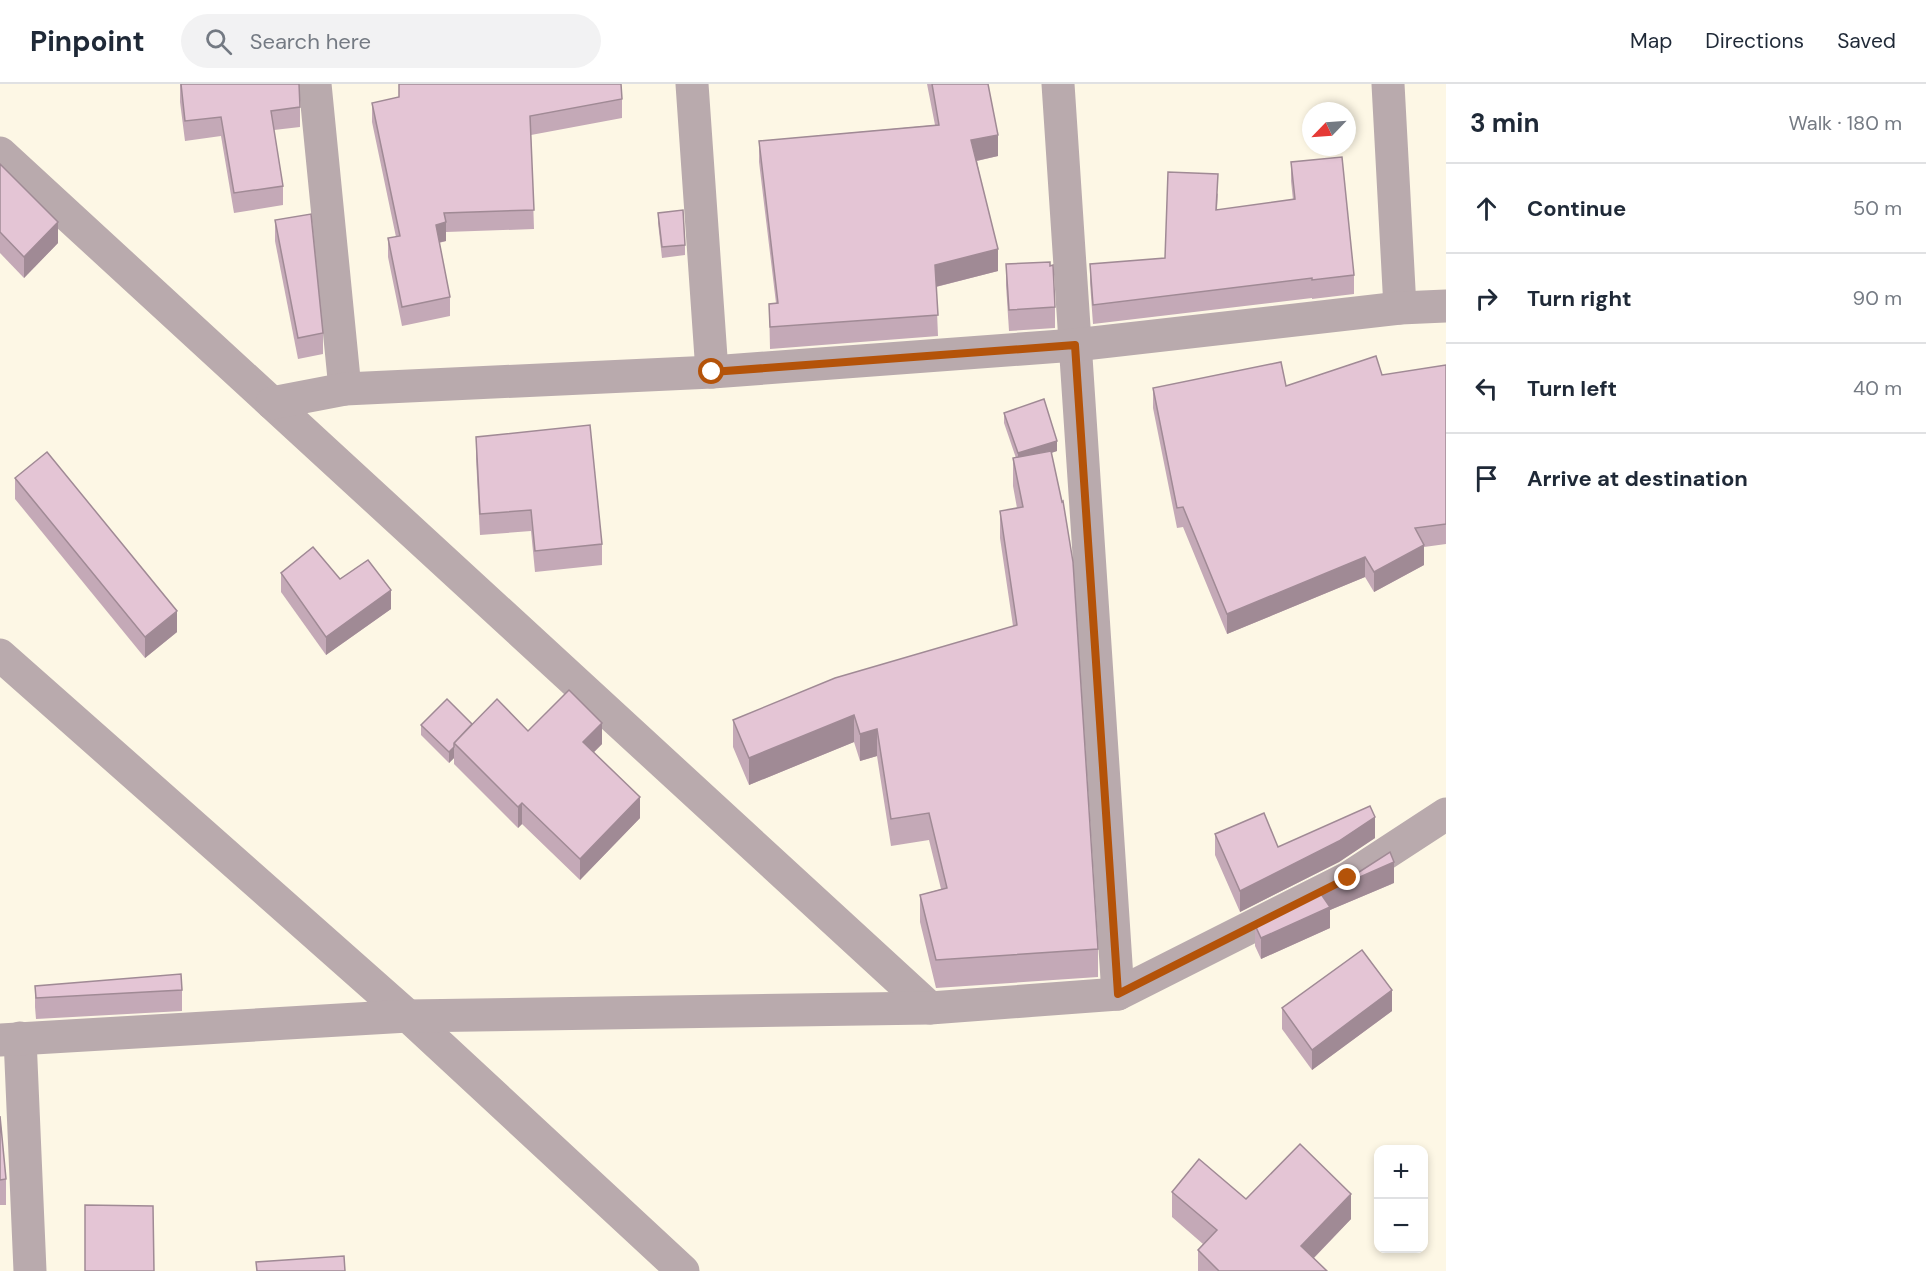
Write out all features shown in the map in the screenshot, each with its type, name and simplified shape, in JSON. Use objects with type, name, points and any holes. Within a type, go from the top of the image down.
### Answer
[{"type":"street","points":[[315,84],[345,389]]},
{"type":"street","points":[[692,84],[712,372]]},
{"type":"street","points":[[1058,84],[1118,994]]},
{"type":"street","points":[[1388,84],[1400,308]]},
{"type":"street","points":[[0,153],[930,1008]]},
{"type":"street","points":[[272,403],[345,389],[712,372],[1075,345],[1400,308],[1446,306]]},
{"type":"street","points":[[0,655],[408,1016],[682,1271]]},
{"type":"street","points":[[30,1271],[10,1039],[408,1016],[930,1008],[1118,994],[1348,878],[1446,814]]},
{"type":"building","points":[[181,84],[299,84],[300,107],[271,111],[283,186],[234,193],[221,117],[185,121]]},
{"type":"building","points":[[399,84],[621,84],[622,99],[530,116],[534,210],[444,213],[446,222],[436,225],[450,297],[402,307],[388,238],[400,236],[372,103],[399,97]]},
{"type":"building","points":[[932,84],[988,84],[998,135],[971,140],[998,249],[935,265],[938,315],[770,327],[769,304],[778,303],[759,141],[939,125]]},
{"type":"building","points":[[1342,157],[1354,275],[1312,280],[1312,278],[1093,305],[1090,264],[1165,258],[1168,172],[1218,174],[1216,210],[1295,199],[1291,162]]},
{"type":"building","points":[[0,164],[58,222],[24,257],[0,232]]},
{"type":"building","points":[[683,210],[685,245],[662,247],[658,213]]},
{"type":"building","points":[[311,214],[323,333],[298,338],[275,220]]},
{"type":"building","points":[[1050,262],[1050,266],[1053,265],[1055,307],[1009,310],[1006,264]]},
{"type":"building","points":[[1376,356],[1382,375],[1446,365],[1446,524],[1415,528],[1424,545],[1374,572],[1365,557],[1227,614],[1183,507],[1177,508],[1153,388],[1281,362],[1286,386]]},
{"type":"building","points":[[1044,399],[1057,441],[1018,453],[1004,413]]},
{"type":"building","points":[[590,425],[602,544],[535,551],[531,510],[480,514],[476,437]]},
{"type":"building","points":[[1051,451],[1063,501],[1073,562],[1098,949],[936,960],[920,895],[947,888],[929,813],[891,819],[877,729],[860,734],[854,715],[749,758],[733,720],[835,678],[1017,625],[1000,511],[1023,507],[1013,458]]},
{"type":"building","points":[[47,452],[177,611],[145,637],[15,478]]},
{"type":"building","points":[[313,547],[340,579],[368,560],[391,590],[326,637],[281,573]]},
{"type":"building","points":[[569,690],[602,723],[583,742],[640,797],[580,859],[522,803],[518,807],[454,743],[497,699],[528,731]]},
{"type":"building","points":[[447,699],[472,724],[454,743],[454,747],[449,752],[421,725]]},
{"type":"building","points":[[1370,806],[1375,817],[1339,841],[1240,891],[1215,834],[1264,813],[1278,847]]},
{"type":"building","points":[[1390,852],[1394,862],[1321,894],[1330,907],[1261,938],[1255,925],[1356,874]]},
{"type":"building","points":[[1362,950],[1392,990],[1312,1050],[1282,1008]]},
{"type":"building","points":[[181,974],[182,990],[36,998],[35,986]]},
{"type":"building","points":[[0,1116],[6,1179],[0,1180]]},
{"type":"building","points":[[1300,1144],[1351,1194],[1301,1246],[1327,1271],[1219,1271],[1198,1250],[1217,1230],[1172,1192],[1199,1159],[1246,1199]]},
{"type":"building","points":[[85,1205],[153,1206],[154,1271],[85,1271]]},
{"type":"building","points":[[344,1256],[345,1271],[257,1271],[256,1262]]},
{"type":"route","points":[[712,372],[1075,345],[1118,994],[1348,878]]}]
